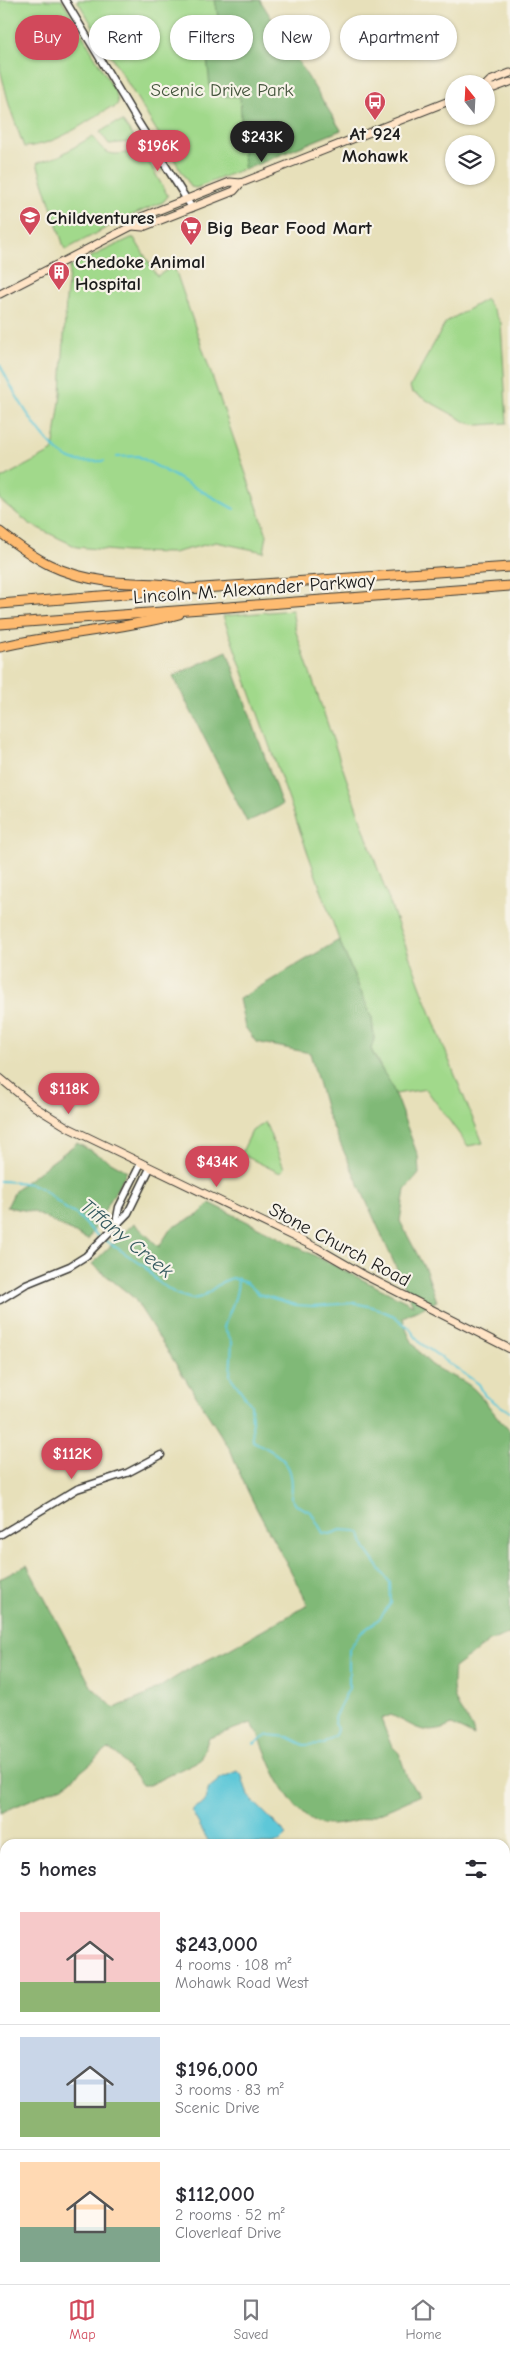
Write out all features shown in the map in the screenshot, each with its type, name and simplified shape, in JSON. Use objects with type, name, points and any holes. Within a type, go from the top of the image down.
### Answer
[{"type":"highway","points":[[0,532],[49,567],[78,576],[106,581],[167,583],[188,589]]},
{"type":"highway","name":"Lincoln M. Alexander Parkway","points":[[0,604],[188,589],[510,568]]},
{"type":"highway","name":"Lincoln M. Alexander Parkway","points":[[0,624],[510,586]]},
{"type":"highway","points":[[0,647],[158,620],[199,608]]},
{"type":"main road","points":[[495,79],[510,73]]},
{"type":"main road","points":[[495,88],[510,82]]},
{"type":"main road","points":[[0,294],[132,226],[139,218],[230,182],[241,183],[445,103]]},
{"type":"main road","points":[[132,226],[143,227],[192,208],[234,191],[241,183]]},
{"type":"main road","name":"Stone Church Road","points":[[0,1078],[28,1102],[68,1128],[319,1249],[364,1275],[510,1348]]},
{"type":"street","points":[[65,0],[134,117],[192,208]]},
{"type":"street","points":[[115,1224],[119,1207],[142,1163]]},
{"type":"street","points":[[0,1300],[26,1284],[63,1269],[86,1256],[101,1242],[115,1224],[128,1213],[150,1168]]},
{"type":"street","points":[[0,1535],[77,1489],[127,1474],[161,1455]]},
{"type":"green space","points":[[0,0],[62,0],[71,15],[15,15],[15,60],[79,60],[79,29],[89,46],[89,60],[97,60],[116,93],[118,103],[113,109],[111,107],[59,138],[24,147],[10,108],[0,69]]},
{"type":"green space","name":"Scenic Drive Park","points":[[77,0],[259,0],[268,15],[263,15],[263,60],[297,60],[341,130],[196,188],[191,187],[114,60],[160,60],[160,15],[89,15],[89,20]]},
{"type":"green space","points":[[215,0],[260,0],[269,15],[263,15],[263,60],[297,60],[341,130],[244,170],[240,97],[211,95],[207,60],[253,60],[253,15],[218,15]]},
{"type":"green space","points":[[123,122],[135,139],[130,142],[109,144],[100,132],[115,123]]},
{"type":"green space","points":[[93,136],[103,149],[113,154],[142,150],[168,196],[163,202],[121,220],[65,250],[37,163],[59,156]]},
{"type":"green space","points":[[134,238],[157,276],[174,266],[267,535],[264,552],[216,542],[173,553],[126,552],[77,547],[30,524],[0,500],[0,479],[53,451],[61,394],[66,299],[70,267]]},
{"type":"green space","points":[[486,299],[501,323],[507,423],[479,425],[468,423],[412,392],[410,387],[446,322]]},
{"type":"green space","points":[[292,610],[296,632],[385,889],[432,1017],[483,1143],[468,1146],[426,1089],[395,1094],[371,1049],[374,1039],[372,1018],[339,940],[223,616]]},
{"type":"green space","points":[[227,651],[282,805],[247,822],[173,676]]},
{"type":"green space","points":[[339,940],[372,1018],[374,1039],[371,1049],[391,1084],[418,1156],[419,1174],[405,1190],[400,1221],[426,1271],[437,1301],[403,1317],[407,1330],[417,1349],[432,1365],[470,1386],[510,1431],[510,1635],[508,1634],[490,1641],[454,1668],[453,1687],[455,1698],[459,1708],[472,1727],[474,1736],[452,1725],[435,1731],[428,1731],[391,1715],[381,1719],[391,1745],[399,1753],[408,1780],[420,1795],[397,1806],[353,1822],[325,1825],[314,1822],[302,1813],[287,1795],[279,1781],[259,1735],[251,1723],[209,1738],[200,1760],[149,1785],[142,1785],[117,1754],[108,1749],[65,1785],[0,1813],[0,1579],[27,1565],[91,1686],[114,1708],[147,1695],[192,1667],[226,1651],[308,1605],[257,1510],[231,1451],[134,1298],[92,1264],[134,1223],[159,1247],[171,1228],[198,1215],[210,1203],[413,1305],[327,1114],[310,1053],[256,1042],[245,1027],[239,999]]},
{"type":"green space","points":[[265,1122],[284,1168],[280,1173],[241,1154],[252,1131]]},
{"type":"green space","points":[[77,1143],[127,1171],[88,1240],[34,1212],[7,1207],[16,1189]]},
{"type":"water","points":[[237,1771],[242,1776],[248,1796],[287,1835],[283,1839],[207,1839],[192,1812],[194,1808],[204,1803],[209,1788],[221,1778]]},
{"type":"waterway","points":[[0,365],[31,419],[52,445],[62,454],[76,461],[104,461]]},
{"type":"waterway","points":[[116,457],[138,456],[234,509]]},
{"type":"waterway","name":"Tiffany Creek","points":[[0,1181],[30,1184],[42,1189],[78,1216],[101,1238]]},
{"type":"waterway","points":[[105,1240],[144,1266],[157,1281],[176,1294],[192,1299],[202,1297],[222,1282],[232,1278],[247,1283],[259,1294],[296,1305],[313,1306],[354,1303],[373,1307],[394,1316],[410,1329],[420,1343],[479,1384],[485,1396],[510,1412]]},
{"type":"waterway","points":[[238,1278],[235,1297],[224,1327],[232,1342],[230,1376],[251,1405],[253,1441],[279,1456],[289,1468],[292,1485],[291,1497],[296,1505],[311,1512],[323,1533],[330,1534],[341,1530],[356,1531],[361,1534],[365,1548],[390,1583],[391,1603],[380,1618],[361,1633],[349,1649],[349,1688],[334,1718],[337,1730],[335,1735],[322,1744],[304,1745],[288,1737],[268,1735],[254,1744]]},
{"type":"place","name":"At 924 Mohawk","points":[[375,121]]},
{"type":"place","name":"Childventures","points":[[30,236]]},
{"type":"place","name":"Big Bear Food Mart","points":[[191,246]]},
{"type":"place","name":"Chedoke Animal Hospital","points":[[59,291]]}]
